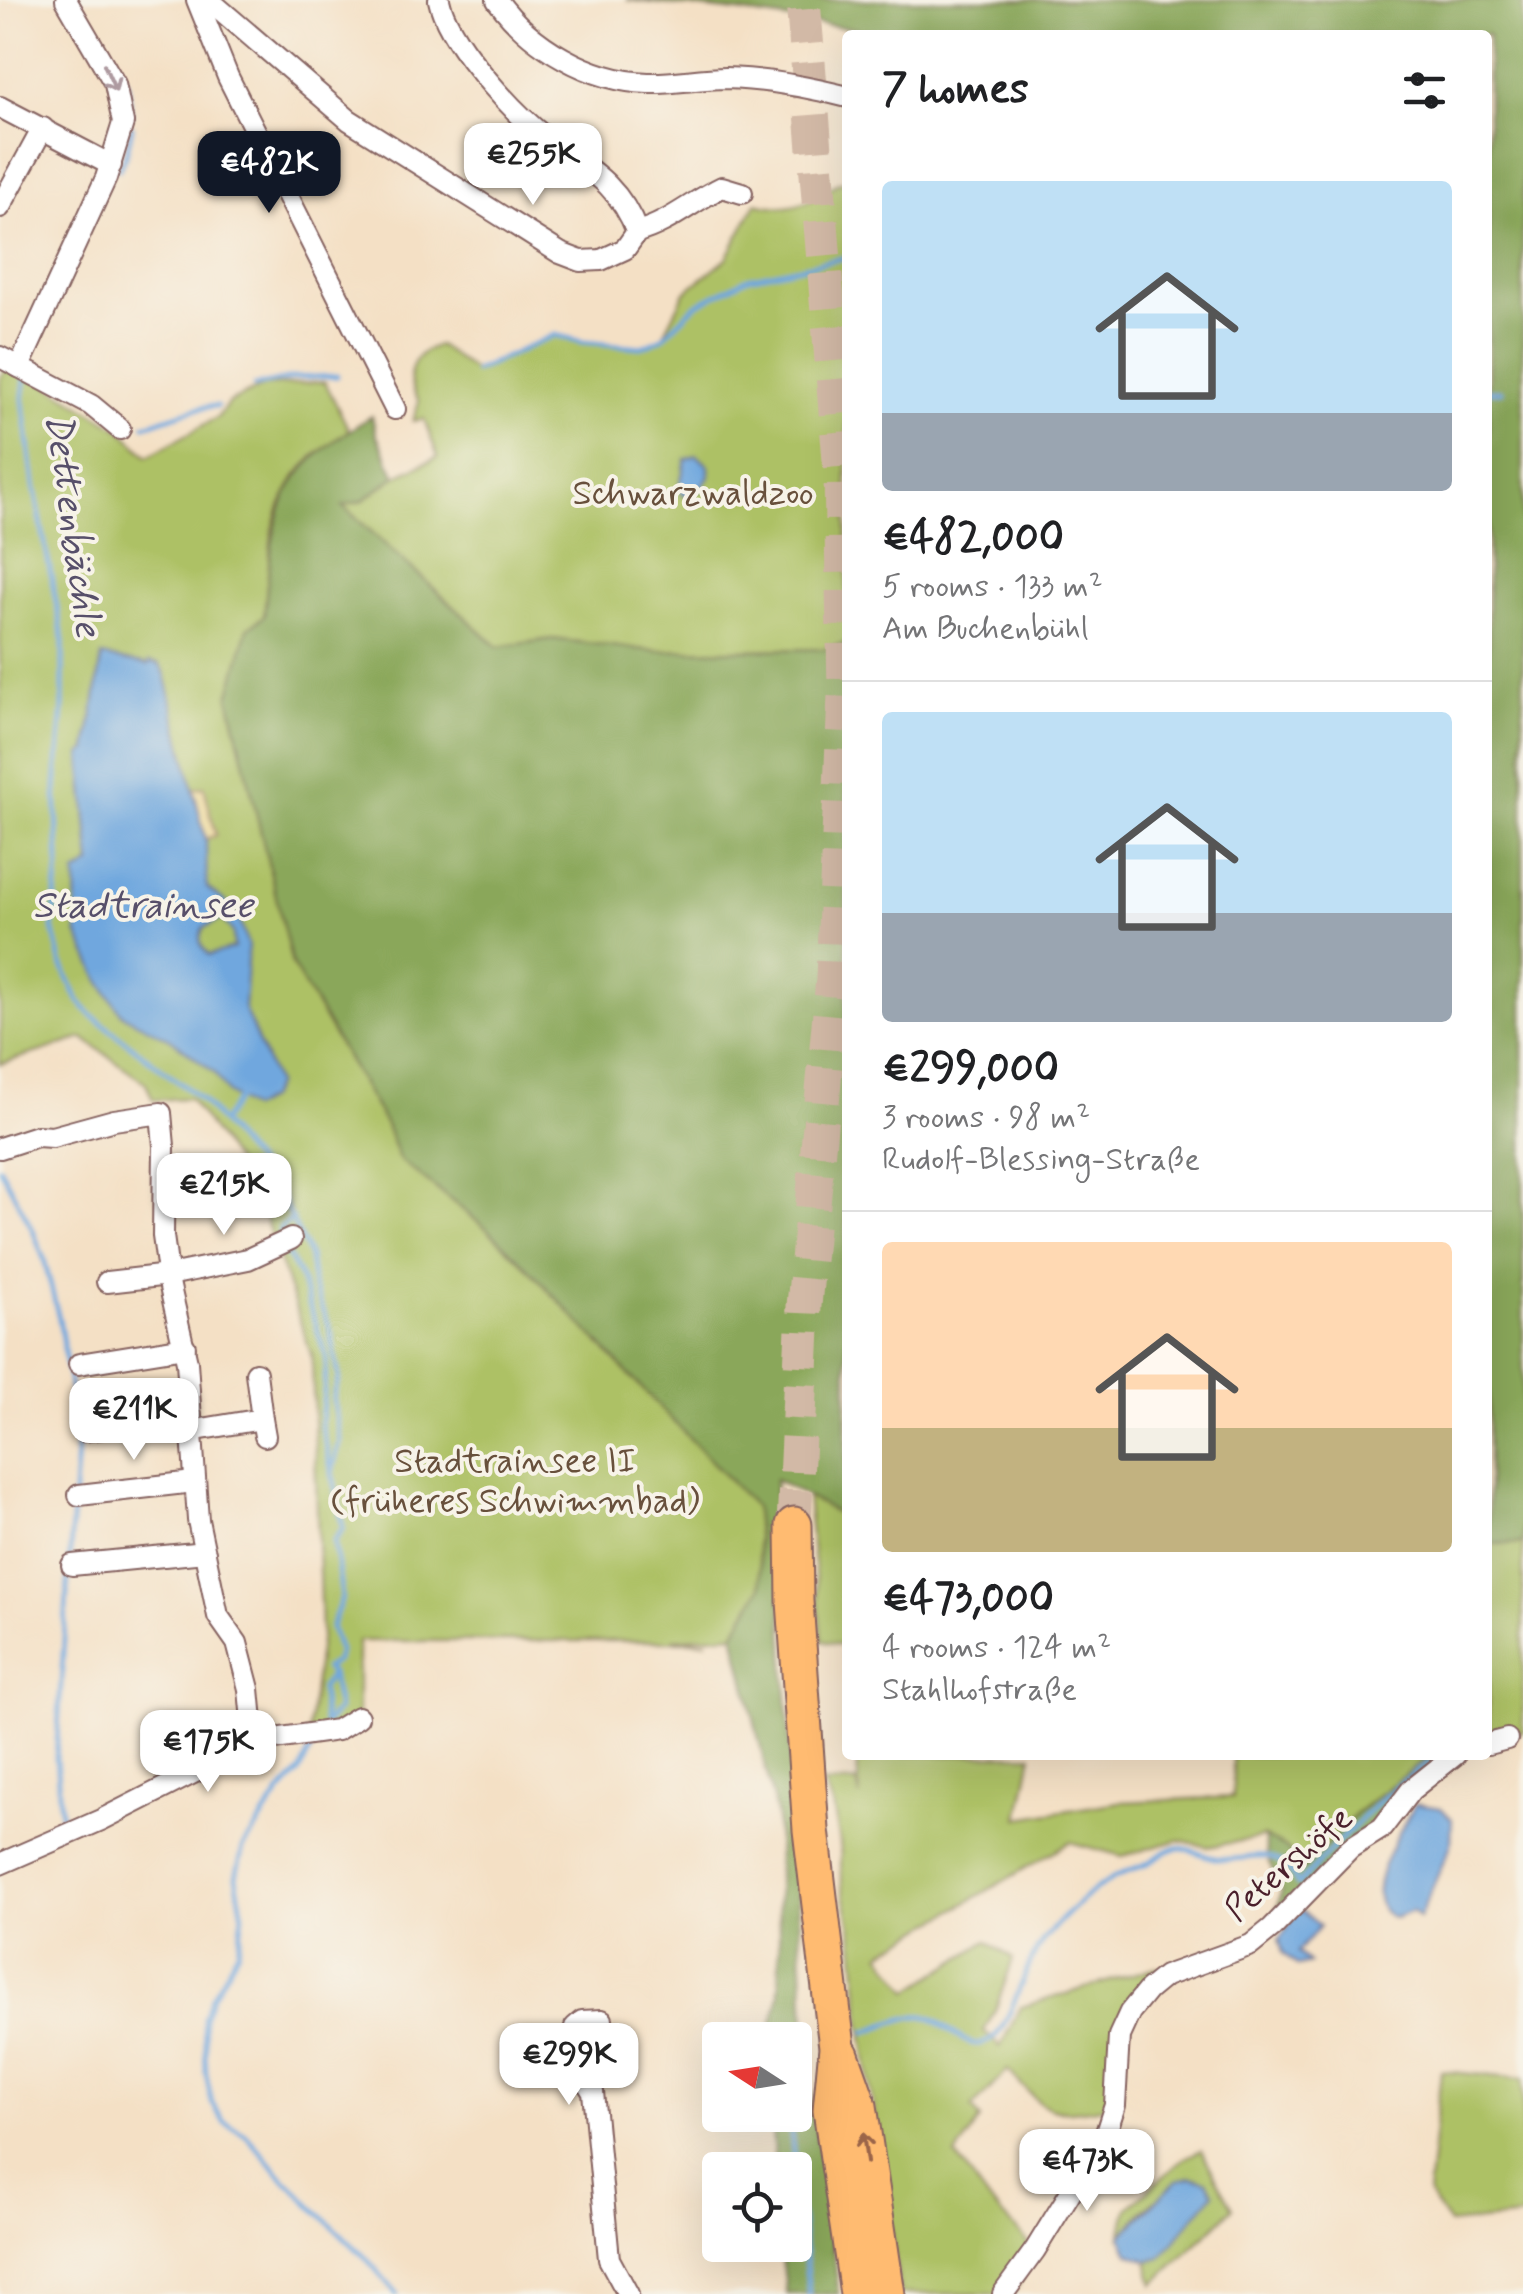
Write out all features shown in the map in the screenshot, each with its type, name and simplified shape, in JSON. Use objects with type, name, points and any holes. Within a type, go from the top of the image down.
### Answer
[{"type":"highway","points":[[794,1525],[795,1601],[811,1830],[837,2046],[831,2110],[858,2294]]},
{"type":"highway","points":[[837,2046],[860,2106],[887,2294]]},
{"type":"street","points":[[25,370],[111,165],[123,123],[115,84],[66,0]]},
{"type":"street","points":[[198,0],[228,77],[395,409]]},
{"type":"street","points":[[209,0],[349,120],[560,253],[582,261],[601,260],[625,250],[637,232],[656,227],[722,187],[742,193]]},
{"type":"street","points":[[440,0],[442,12],[477,69],[535,129],[610,187],[627,206],[637,232]]},
{"type":"street","points":[[497,0],[512,20],[554,52],[598,76],[648,83],[740,80],[842,96]]},
{"type":"street","points":[[0,107],[111,165]]},
{"type":"street","points":[[0,207],[43,128]]},
{"type":"street","points":[[0,356],[91,406],[120,429]]},
{"type":"street","points":[[0,1148],[37,1136],[52,1137],[160,1113],[164,1146],[163,1236],[184,1347],[194,1482],[218,1616],[237,1643],[249,1689],[254,1742]]},
{"type":"street","points":[[107,1282],[248,1259],[291,1239]]},
{"type":"street","points":[[78,1364],[184,1347]]},
{"type":"street","points":[[84,1431],[191,1422],[264,1428],[256,1373]]},
{"type":"street","points":[[79,1495],[194,1482]]},
{"type":"street","points":[[72,1565],[205,1552]]},
{"type":"street","points":[[0,1864],[98,1821],[254,1742],[337,1730],[358,1717]]},
{"type":"street","name":"Petershöfe","points":[[1003,2294],[1035,2250],[1105,2136],[1115,2105],[1119,2036],[1130,2012],[1148,1990],[1165,1976],[1250,1945],[1272,1928],[1350,1848],[1382,1828],[1420,1782],[1449,1760]]},
{"type":"street","points":[[602,2020],[582,2020],[575,2027],[571,2044],[578,2067],[593,2092],[610,2259],[628,2294]]},
{"type":"green space","points":[[626,0],[1523,0],[1523,1543],[1492,1544],[1492,30],[861,30]]},
{"type":"green space","name":"Schwarzwaldzoo","points":[[842,182],[842,644],[826,649],[655,651],[552,639],[498,647],[342,505],[362,501],[396,476],[438,457],[424,419],[413,421],[419,401],[410,375],[421,354],[438,345],[475,371],[555,335],[583,342],[642,347],[662,338],[685,292],[727,258],[756,203],[791,206]]},
{"type":"green space","name":"Stadtrainsee II (früheres Schwimmbad)","points":[[11,363],[120,429],[148,456],[218,417],[229,402],[263,386],[325,382],[349,430],[314,456],[296,476],[280,506],[272,532],[264,617],[265,842],[292,964],[386,1125],[399,1159],[519,1259],[755,1507],[761,1587],[734,1634],[672,1639],[708,1641],[358,1641],[358,1726],[308,1734],[321,1632],[312,1357],[256,1191],[189,1098],[153,1100],[146,1083],[83,1038],[0,1064],[0,377]]},
{"type":"green space","points":[[372,416],[396,476],[362,501],[343,506],[498,647],[552,639],[655,651],[826,649],[842,644],[842,1515],[775,1480],[805,2022],[773,2022],[780,1994],[777,1817],[734,1634],[761,1587],[755,1507],[519,1259],[399,1159],[386,1125],[292,964],[229,697],[248,628],[264,616],[272,548],[285,498],[315,457]]},
{"type":"green space","points":[[807,1497],[842,1514],[842,1645],[822,1641]]},
{"type":"green space","points":[[1523,1543],[1523,1731],[1492,1743],[1492,1544]]},
{"type":"green space","points":[[856,1760],[1031,1760],[1019,1818],[1119,1802],[1233,1797],[1233,1760],[1425,1760],[1355,1814],[1304,1869],[1286,1848],[1264,1837],[1208,1847],[1179,1840],[1122,1856],[1070,1842],[881,1953],[909,1991],[987,1941],[1013,1959],[984,2031],[1000,2047],[1021,2007],[1157,1967],[1165,1976],[1130,2012],[1115,2105],[1054,2110],[1034,2098],[1008,2070],[972,2108],[980,2119],[956,2156],[986,2197],[1035,2250],[1014,2294],[900,2294],[863,2037],[854,1941],[842,1885],[840,1842],[833,1805],[823,1784],[857,1782],[860,1797]]},
{"type":"green space","points":[[1425,1760],[1450,1760],[1272,1928],[1281,1891],[1264,1837],[1286,1848],[1304,1868],[1355,1814]]},
{"type":"green space","points":[[1441,2071],[1523,2079],[1523,2217],[1449,2224],[1428,2194]]},
{"type":"green space","points":[[812,2102],[839,2294],[787,2294],[782,2262],[812,2262],[812,2152],[774,2152],[772,2132],[812,2132]]},
{"type":"green space","points":[[1201,2150],[1233,2208],[1154,2284],[1148,2261],[1161,2257],[1207,2181],[1190,2177],[1149,2205],[1121,2236],[1127,2209],[1183,2159]]},
{"type":"sand","points":[[204,787],[216,835],[201,841],[186,790]]},
{"type":"water","points":[[697,455],[709,466],[709,476],[700,491],[684,495],[679,488],[686,459]]},
{"type":"water","name":"Stadtrainsee","points":[[102,656],[159,664],[165,674],[206,841],[207,888],[227,903],[240,922],[248,945],[244,1008],[276,1084],[269,1098],[251,1109],[228,1093],[214,1072],[172,1040],[123,1015],[100,981],[77,933],[76,874],[91,864],[81,755],[87,750]],"holes":[[[222,919],[233,932],[234,948],[209,955],[202,946],[203,928]]]},
{"type":"water","points":[[1415,1804],[1441,1808],[1452,1819],[1451,1845],[1419,1918],[1412,1911],[1395,1918],[1383,1910],[1378,1898],[1379,1883],[1391,1848]]},
{"type":"water","points":[[1300,1909],[1320,1926],[1298,1952],[1309,1963],[1298,1966],[1283,1953],[1279,1939]]},
{"type":"water","points":[[1190,2177],[1207,2181],[1214,2193],[1161,2257],[1148,2261],[1129,2253],[1121,2236],[1177,2180]]},
{"type":"waterway","name":"Dettenbächle","points":[[100,40],[127,84],[131,116]]},
{"type":"waterway","name":"Dettenbächle","points":[[119,169],[132,127]]},
{"type":"waterway","points":[[475,371],[555,335],[583,342],[642,347],[662,338],[696,305],[748,278],[842,258]]},
{"type":"waterway","name":"Dettenbächle","points":[[26,374],[23,398],[34,485],[63,639],[63,708],[56,787],[59,863],[53,928],[61,962],[77,998],[90,1014],[202,1100],[277,1189],[309,1256],[313,1286],[329,1326],[339,1377],[333,1399],[340,1440],[332,1472],[343,1528],[334,1541],[342,1597],[331,1628],[339,1651],[336,1661],[325,1668],[331,1674],[338,1709],[325,1724]]},
{"type":"waterway","points":[[254,386],[293,378],[337,376]]},
{"type":"waterway","points":[[1492,391],[1501,391]]},
{"type":"waterway","points":[[145,425],[217,406]]},
{"type":"waterway","points":[[222,1121],[237,1100]]},
{"type":"waterway","points":[[0,1168],[44,1259],[59,1319],[78,1433],[56,1758],[62,1827]]},
{"type":"waterway","points":[[280,1234],[280,1228],[292,1219]]},
{"type":"waterway","name":"Dettenbächle","points":[[285,1251],[300,1277],[327,1359],[321,1425],[331,1468]]},
{"type":"waterway","name":"Dettenbächle","points":[[324,1722],[321,1688],[331,1674]]},
{"type":"waterway","name":"Dettenbächle","points":[[314,1742],[300,1772],[280,1793],[243,1848],[236,1877],[243,1915],[238,1951],[204,2018],[206,2074],[212,2103],[224,2122],[246,2135],[397,2294]]},
{"type":"waterway","points":[[866,2032],[924,2016],[965,2041],[974,2044],[992,2039],[1005,2021],[1044,1939],[1076,1905],[1103,1884],[1180,1848],[1220,1859],[1273,1859],[1290,1872],[1298,1885],[1377,1803],[1431,1762]]},
{"type":"waterway","points":[[791,2132],[809,2294]]},
{"type":"tunnel","points":[[803,0],[841,473],[842,528]]},
{"type":"tunnel","points":[[794,1525],[804,1306],[833,979],[842,765]]}]
